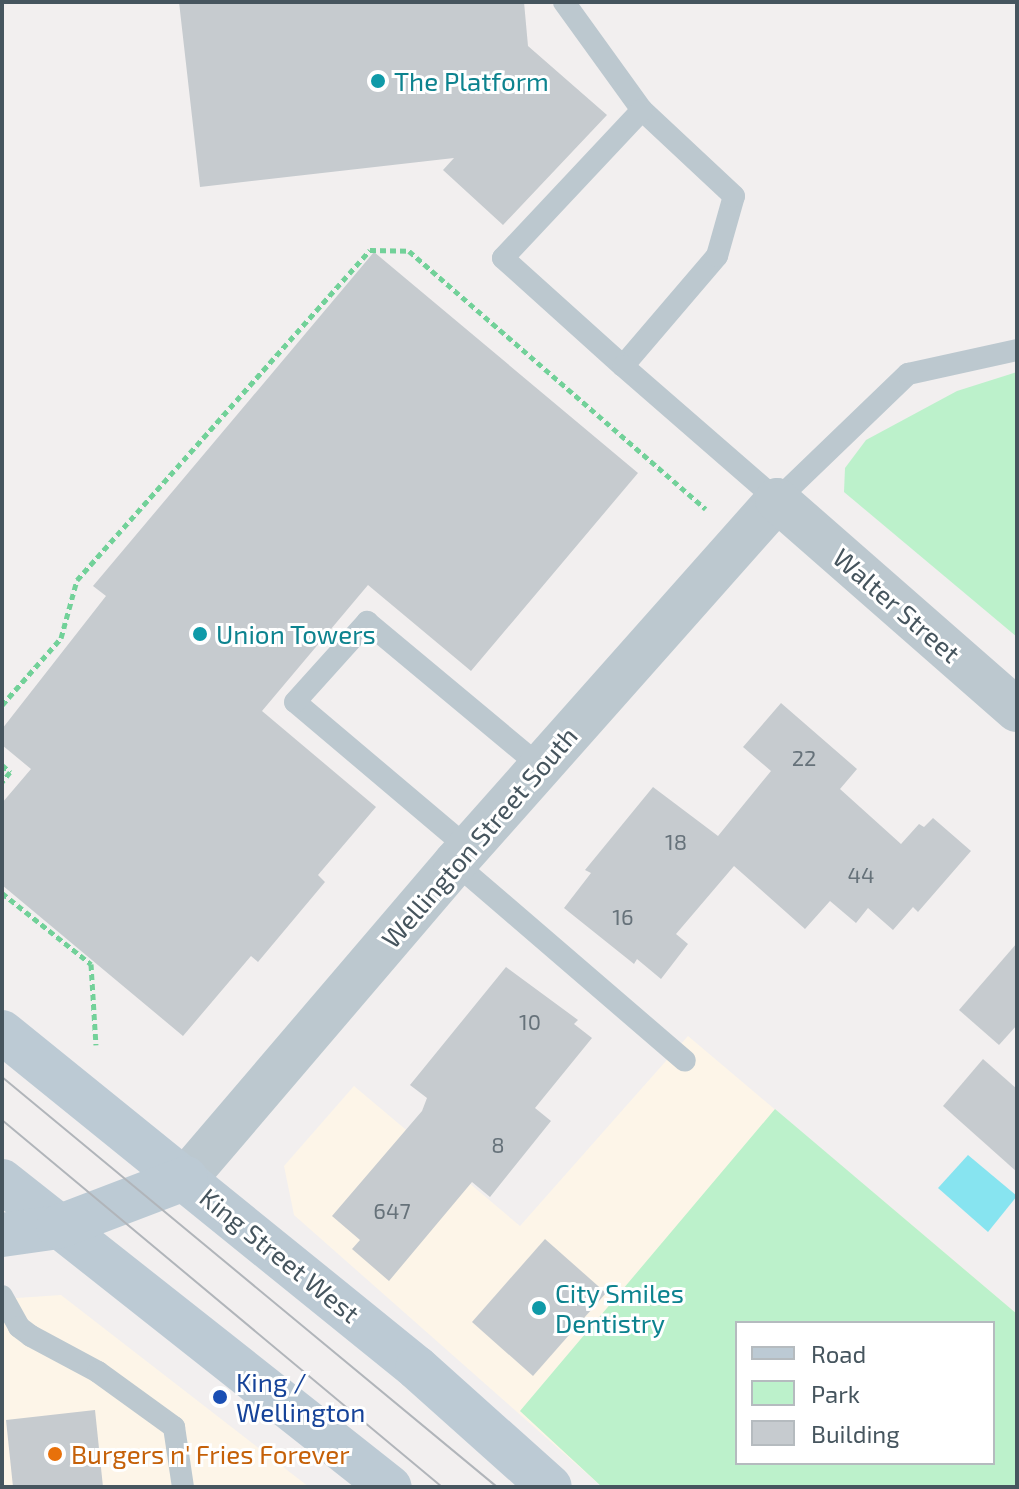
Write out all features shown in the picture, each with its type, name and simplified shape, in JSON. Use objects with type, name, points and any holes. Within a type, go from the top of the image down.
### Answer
[{"type":"main road","name":"King Street West","points":[[2,1032],[417,1368],[550,1487]]},
{"type":"main road","points":[[2,1235],[58,1227],[186,1178]]},
{"type":"main road","points":[[2,1181],[390,1487]]},
{"type":"street","name":"Walter Street","points":[[777,500],[1017,710]]},
{"type":"street","name":"Wellington Street South","points":[[186,1178],[462,855],[777,500]]},
{"type":"lane","points":[[564,2],[642,110],[734,196],[717,256],[623,366]]},
{"type":"lane","points":[[642,110],[503,258],[777,500],[908,374],[1017,350]]},
{"type":"lane","points":[[541,767],[367,622],[295,702],[685,1061]]},
{"type":"lane","points":[[2,1296],[19,1327],[98,1372],[174,1427],[183,1487]]},
{"type":"path","points":[[2,705],[61,638],[77,580],[370,250],[409,251],[710,512]]},
{"type":"path","points":[[2,765],[10,772],[2,782]]},
{"type":"path","points":[[2,893],[91,964],[97,1055]]},
{"type":"shaded area","points":[[688,1036],[1017,1314],[1017,1487],[602,1487],[294,1215],[284,1166],[354,1086],[520,1226]]},
{"type":"shaded area","points":[[61,1295],[309,1487],[2,1487],[2,1299]]},
{"type":"green space","points":[[1017,372],[1017,637],[844,492],[845,468],[866,440],[957,391]]},
{"type":"green space","points":[[775,1109],[1017,1314],[1017,1487],[602,1487],[520,1411]]},
{"type":"water","points":[[968,1155],[1017,1196],[988,1232],[938,1188]]},
{"type":"building","name":"The Platform","points":[[179,2],[524,2],[528,46],[607,115],[503,225],[443,170],[454,158],[200,187]]},
{"type":"building","name":"Union Towers","points":[[374,252],[638,473],[471,671],[368,585],[262,711],[376,807],[318,875],[325,882],[258,962],[251,956],[183,1036],[2,885],[2,803],[31,769],[2,745],[2,729],[106,596],[93,586]]},
{"type":"building","points":[[781,703],[857,769],[840,789],[901,844],[919,824],[924,827],[933,818],[971,851],[918,912],[913,907],[893,930],[868,908],[856,923],[830,901],[805,929],[734,866],[676,934],[688,944],[661,979],[637,959],[634,964],[564,908],[591,873],[585,870],[653,787],[718,836],[771,771],[743,747]]},
{"type":"building","points":[[1017,943],[1017,1025],[999,1045],[959,1010]]},
{"type":"building","points":[[506,967],[578,1020],[574,1024],[592,1038],[535,1108],[551,1121],[490,1197],[472,1182],[389,1281],[352,1249],[360,1240],[332,1216],[422,1111],[427,1098],[410,1085]]},
{"type":"building","points":[[983,1059],[1017,1089],[1017,1172],[943,1106]]},
{"type":"building","name":"City Smiles Dentistry","points":[[545,1239],[606,1293],[533,1376],[472,1322]]},
{"type":"building","name":"Burgers n' Fries Forever","points":[[95,1410],[103,1487],[13,1487],[6,1420]]},
{"type":"tram line","points":[[2,1077],[497,1487]]},
{"type":"tram line","points":[[2,1120],[442,1487]]},
{"type":"place","name":"The Platform","points":[[378,81]]},
{"type":"place","name":"Union Towers","points":[[200,634]]},
{"type":"place","name":"City Smiles Dentistry","points":[[539,1308]]},
{"type":"place","name":"King / Wellington","points":[[220,1397]]},
{"type":"place","name":"Burgers n' Fries Forever","points":[[55,1454]]}]
